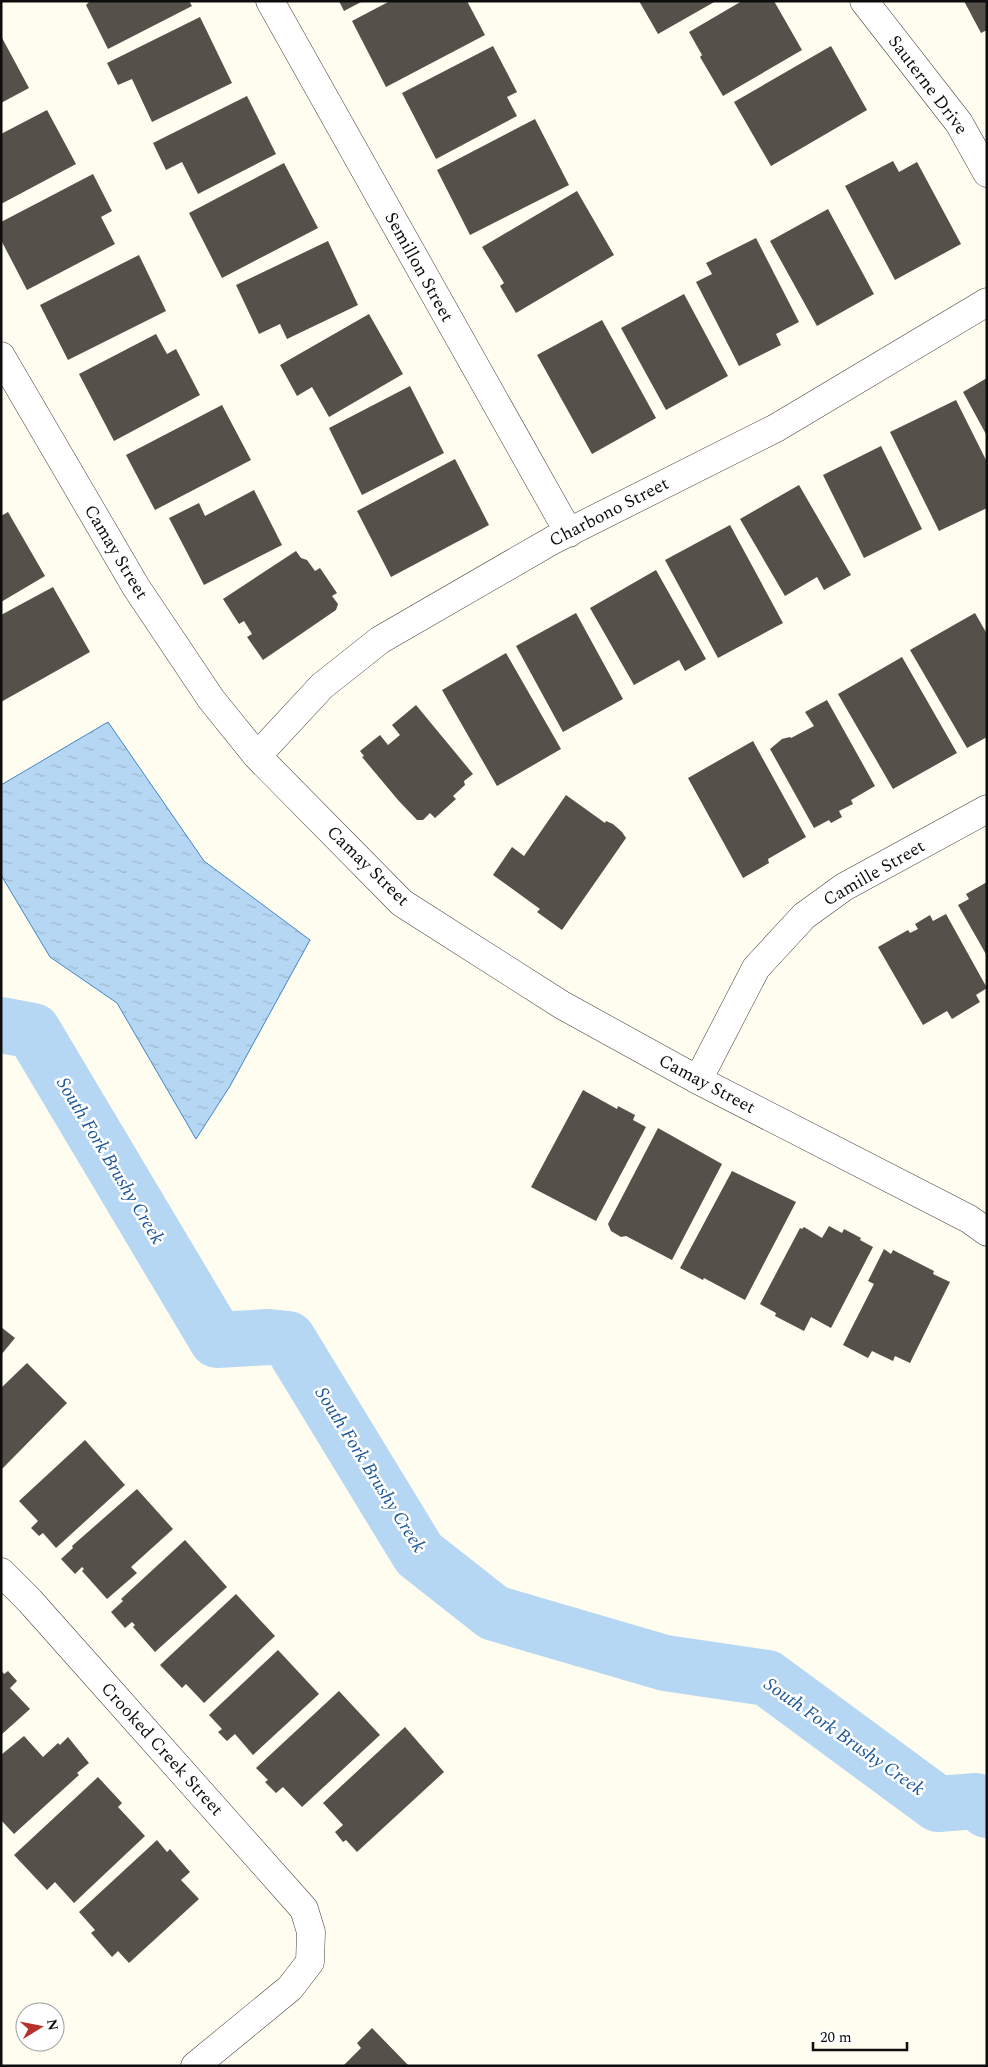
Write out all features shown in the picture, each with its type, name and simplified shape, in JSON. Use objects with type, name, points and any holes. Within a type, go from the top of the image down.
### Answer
[{"type":"street","name":"Semillon Street","points":[[270,1],[568,532]]},
{"type":"street","name":"Sauterne Drive","points":[[864,1],[959,123],[987,173]]},
{"type":"street","name":"Charbono Street","points":[[257,756],[322,686],[380,640],[568,532],[776,428],[987,302]]},
{"type":"street","name":"Camay Street","points":[[1,356],[136,588],[211,698],[257,756],[402,903],[562,1005],[698,1080],[969,1219],[987,1232]]},
{"type":"street","name":"Camille Street","points":[[698,1080],[756,968],[804,916],[844,887],[987,809]]},
{"type":"street","name":"Crooked Creek Street","points":[[1,1572],[304,1910],[311,1932],[310,1962],[290,1988],[195,2066]]},
{"type":"water","points":[[108,722],[204,861],[310,940],[230,1086],[196,1139],[117,1003],[50,957],[1,875],[1,785]]},
{"type":"building","points":[[90,1],[189,1],[192,6],[108,49],[86,5]]},
{"type":"building","points":[[339,1],[363,1],[344,11]]},
{"type":"building","points":[[390,1],[467,1],[485,35],[386,87],[352,21]]},
{"type":"building","points":[[639,1],[716,1],[658,34]]},
{"type":"building","points":[[742,1],[774,1],[802,50],[723,96],[700,57],[702,55],[689,32]]},
{"type":"building","points":[[964,1],[987,1],[987,30],[981,33]]},
{"type":"building","points":[[200,17],[232,83],[152,122],[132,79],[118,85],[107,63]]},
{"type":"building","points":[[1,36],[29,88],[1,103]]},
{"type":"building","points":[[493,46],[517,92],[507,97],[517,116],[436,159],[402,93]]},
{"type":"building","points":[[831,46],[867,110],[771,166],[734,102]]},
{"type":"building","points":[[247,96],[276,154],[198,194],[182,162],[166,170],[153,143]]},
{"type":"building","points":[[47,110],[76,164],[1,204],[1,134]]},
{"type":"building","points":[[535,119],[569,185],[470,235],[437,170]]},
{"type":"building","points":[[893,161],[899,172],[917,162],[961,244],[895,280],[845,186]]},
{"type":"building","points":[[284,163],[318,228],[222,278],[189,213]]},
{"type":"building","points":[[93,174],[112,211],[101,217],[115,244],[27,290],[1,240],[1,222]]},
{"type":"building","points":[[577,191],[614,255],[516,313],[500,286],[504,283],[482,247]]},
{"type":"building","points":[[828,209],[874,294],[817,326],[770,241]]},
{"type":"building","points":[[756,238],[799,322],[776,334],[781,345],[739,366],[696,282],[712,274],[706,263]]},
{"type":"building","points":[[328,241],[358,305],[287,339],[280,324],[259,334],[236,285]]},
{"type":"building","points":[[139,255],[166,311],[68,360],[40,305]]},
{"type":"building","points":[[684,294],[728,376],[666,410],[621,328]]},
{"type":"building","points":[[369,314],[403,374],[329,417],[312,387],[297,396],[280,365]]},
{"type":"building","points":[[602,320],[656,418],[592,454],[537,355]]},
{"type":"building","points":[[156,334],[167,354],[176,349],[200,395],[114,441],[79,374]]},
{"type":"building","points":[[987,378],[987,436],[963,392]]},
{"type":"building","points":[[410,386],[444,453],[362,495],[329,428]]},
{"type":"building","points":[[956,400],[987,462],[987,508],[939,531],[890,432]]},
{"type":"building","points":[[222,405],[251,460],[155,510],[126,455]]},
{"type":"building","points":[[881,446],[922,529],[864,558],[823,475]]},
{"type":"building","points":[[455,459],[489,525],[391,577],[357,511]]},
{"type":"building","points":[[799,485],[851,575],[824,590],[817,577],[785,596],[740,519]]},
{"type":"building","points":[[254,490],[282,545],[204,585],[169,518],[199,503],[205,516]]},
{"type":"building","points":[[8,512],[45,576],[1,602],[1,516]]},
{"type":"building","points":[[730,525],[783,623],[718,658],[665,560]]},
{"type":"building","points":[[296,551],[301,558],[307,560],[315,571],[320,568],[337,593],[332,596],[338,604],[336,610],[263,660],[247,637],[252,634],[244,621],[239,624],[223,599]]},
{"type":"building","points":[[656,570],[706,659],[685,671],[679,660],[634,685],[590,608]]},
{"type":"building","points":[[53,587],[90,652],[1,702],[1,615]]},
{"type":"building","points":[[576,613],[623,699],[563,732],[516,646]]},
{"type":"building","points":[[975,613],[987,634],[987,737],[967,748],[910,650]]},
{"type":"building","points":[[506,653],[561,749],[497,786],[442,690]]},
{"type":"building","points":[[902,657],[957,753],[893,789],[838,694]]},
{"type":"building","points":[[827,700],[875,786],[851,800],[853,804],[839,811],[842,817],[831,823],[829,820],[814,828],[770,749],[782,739],[791,738],[814,726],[805,712]]},
{"type":"building","points":[[416,705],[473,774],[464,781],[465,785],[453,796],[456,799],[435,818],[430,813],[423,820],[417,820],[398,800],[362,757],[364,756],[360,751],[380,735],[388,745],[400,735],[392,725]]},
{"type":"building","points":[[753,741],[806,837],[768,859],[769,863],[743,878],[688,778]]},
{"type":"building","points":[[566,795],[605,823],[606,821],[613,824],[626,838],[562,930],[537,912],[540,909],[493,875],[512,847],[524,856]]},
{"type":"building","points":[[987,882],[987,956],[958,905],[969,899],[966,894]]},
{"type":"building","points":[[946,914],[987,988],[976,995],[980,1002],[952,1019],[947,1011],[923,1025],[878,947],[908,930],[910,933],[918,929],[915,924],[930,915],[933,921]]},
{"type":"building","points":[[583,1090],[617,1109],[618,1106],[635,1115],[633,1120],[646,1127],[596,1221],[531,1187]]},
{"type":"building","points":[[658,1128],[722,1164],[672,1260],[626,1236],[621,1237],[611,1231],[608,1224]]},
{"type":"building","points":[[732,1171],[796,1202],[745,1300],[704,1278],[703,1280],[680,1268]]},
{"type":"building","points":[[829,1226],[842,1233],[844,1229],[873,1247],[831,1328],[811,1317],[804,1331],[775,1316],[776,1313],[760,1304],[800,1228],[804,1227],[822,1238]]},
{"type":"building","points":[[884,1249],[891,1254],[893,1250],[934,1271],[933,1274],[950,1282],[910,1363],[895,1356],[893,1361],[872,1351],[868,1358],[843,1345],[874,1284],[868,1281]]},
{"type":"building","points":[[1,1327],[15,1338],[1,1355]]},
{"type":"building","points":[[27,1363],[67,1403],[1,1470],[1,1388]]},
{"type":"building","points":[[85,1440],[125,1485],[56,1548],[43,1533],[39,1536],[31,1528],[38,1521],[19,1501]]},
{"type":"building","points":[[137,1489],[173,1529],[131,1567],[137,1573],[107,1599],[82,1571],[84,1569],[82,1567],[75,1574],[61,1559],[73,1548],[72,1546]]},
{"type":"building","points":[[185,1540],[227,1587],[155,1652],[133,1627],[135,1625],[132,1622],[125,1628],[111,1612],[123,1601],[121,1599]]},
{"type":"building","points":[[236,1594],[275,1636],[204,1703],[186,1684],[182,1688],[160,1665]]},
{"type":"building","points":[[278,1650],[319,1694],[253,1755],[235,1734],[227,1741],[218,1732],[222,1729],[209,1715]]},
{"type":"building","points":[[1,1670],[4,1674],[8,1671],[17,1681],[10,1688],[30,1709],[1,1735]]},
{"type":"building","points":[[339,1691],[380,1735],[302,1807],[283,1787],[276,1793],[265,1782],[268,1780],[256,1768]]},
{"type":"building","points":[[405,1727],[444,1772],[357,1852],[346,1840],[343,1842],[335,1832],[343,1825],[323,1803]]},
{"type":"building","points":[[24,1736],[43,1757],[58,1743],[60,1745],[68,1737],[89,1763],[77,1773],[79,1775],[14,1834],[1,1820],[1,1755]]},
{"type":"building","points":[[98,1777],[122,1803],[118,1807],[145,1836],[74,1903],[55,1882],[47,1890],[14,1855]]},
{"type":"building","points":[[157,1840],[167,1852],[170,1849],[190,1872],[181,1880],[199,1899],[129,1963],[118,1951],[112,1957],[91,1933],[95,1930],[79,1912]]},
{"type":"building","points":[[372,2028],[409,2066],[343,2066],[361,2048],[357,2043]]},
{"type":"waterway","name":"South Fork Brushy Creek","points":[[1,1025],[33,1031],[217,1340],[269,1337],[288,1339],[419,1554],[494,1613],[665,1663],[767,1678],[938,1804],[976,1801],[987,1810]]}]
